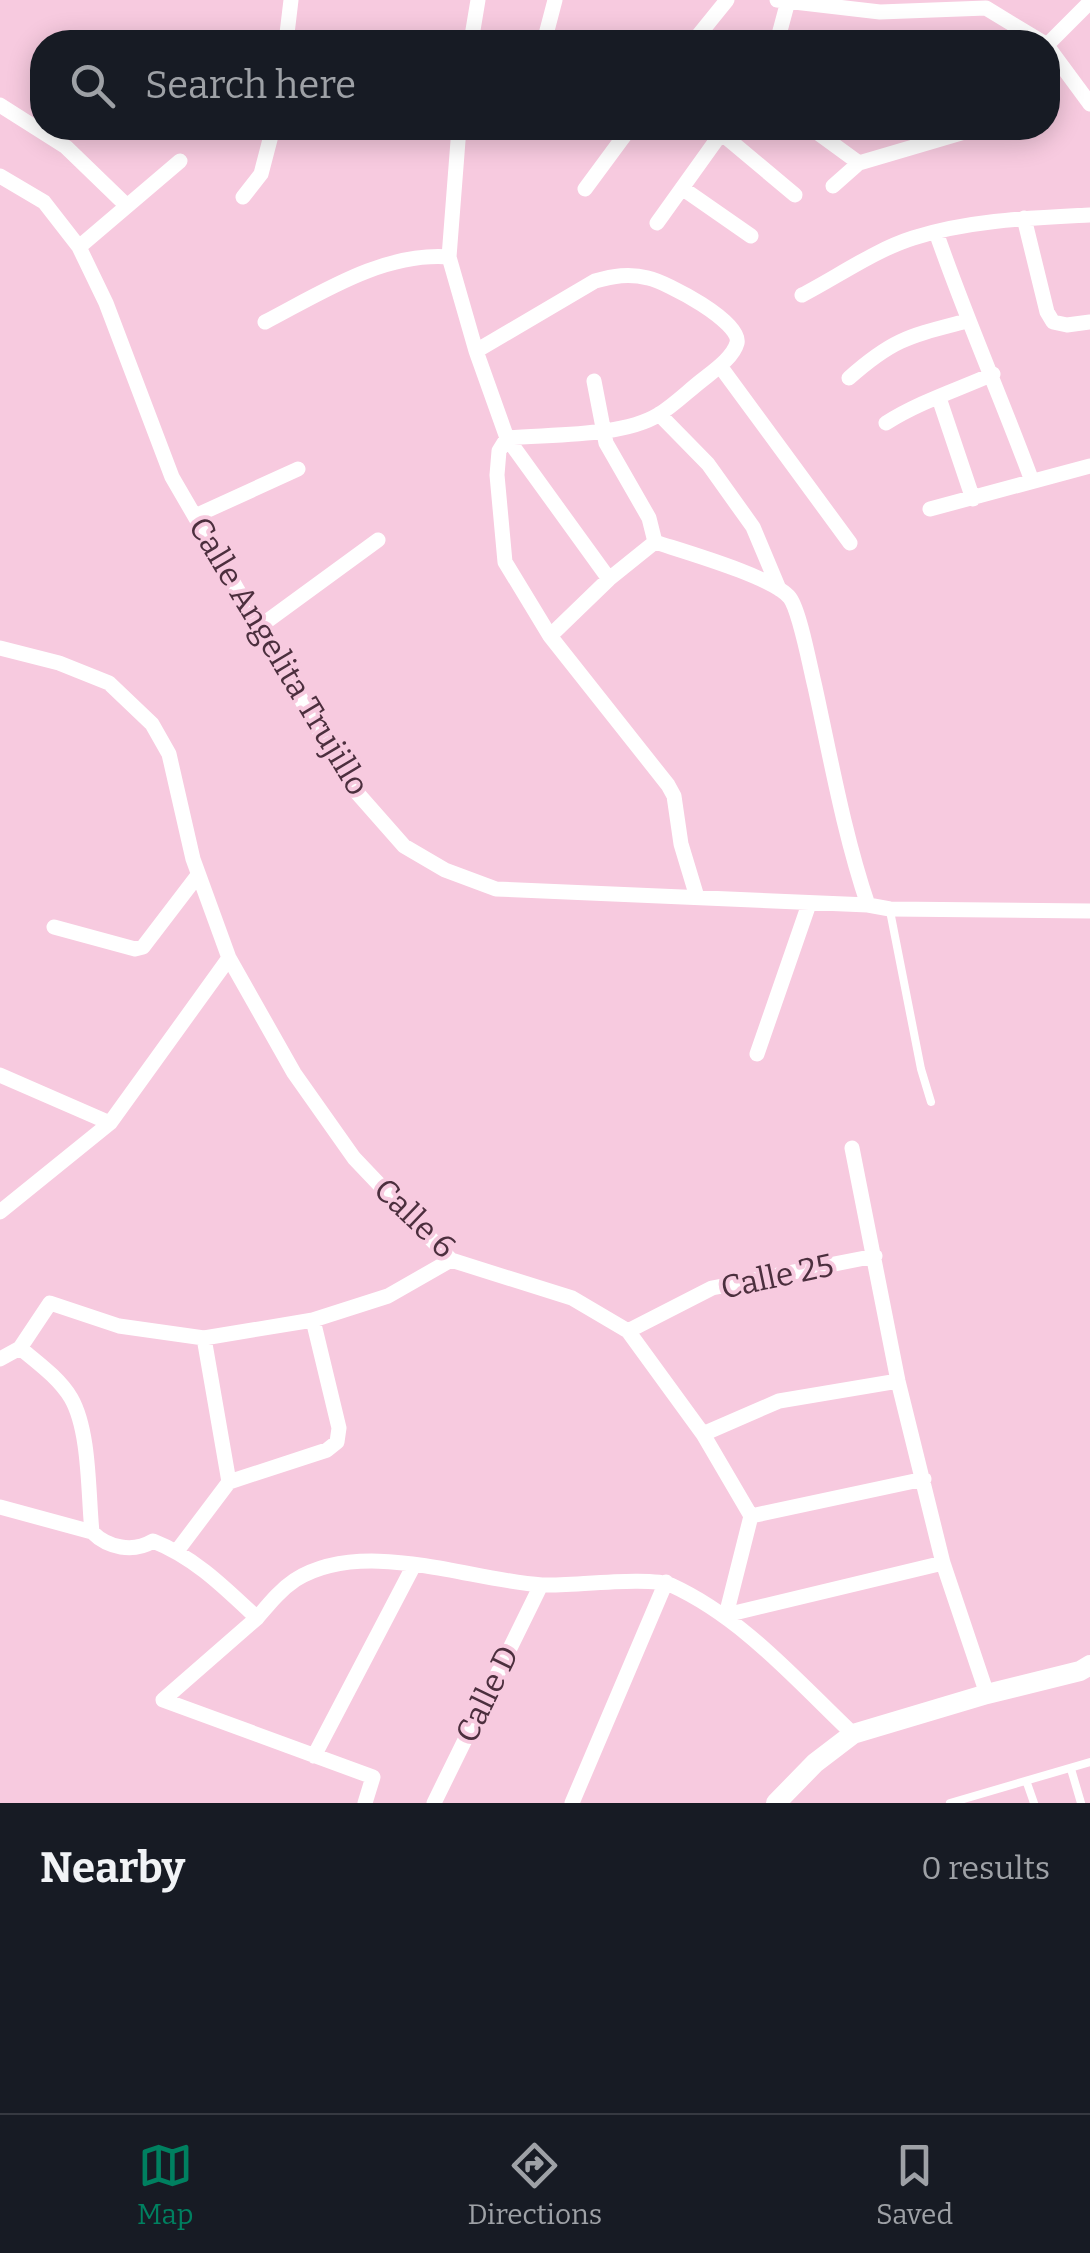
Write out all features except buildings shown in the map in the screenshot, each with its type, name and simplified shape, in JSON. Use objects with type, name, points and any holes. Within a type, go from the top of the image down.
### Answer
[{"type":"main road","points":[[776,1803],[815,1763],[853,1734],[987,1694],[1080,1672],[1090,1665]]},
{"type":"street","points":[[287,30],[291,0]]},
{"type":"street","points":[[473,30],[478,0]]},
{"type":"street","points":[[547,30],[555,0]]},
{"type":"street","points":[[703,30],[727,0]]},
{"type":"street","points":[[777,0],[880,6],[987,4],[1025,30]]},
{"type":"street","points":[[780,30],[788,1]]},
{"type":"street","points":[[1060,31],[1090,2]]},
{"type":"street","points":[[1060,63],[1090,104]]},
{"type":"street","points":[[0,105],[30,124]]},
{"type":"street","points":[[56,140],[127,206]]},
{"type":"street","points":[[243,198],[260,174],[270,140]]},
{"type":"street","points":[[458,140],[449,257],[476,351],[507,438],[610,579]]},
{"type":"street","points":[[586,189],[621,140]]},
{"type":"street","points":[[657,223],[716,140]]},
{"type":"street","points":[[734,140],[795,195]]},
{"type":"street","points":[[828,140],[860,163]]},
{"type":"street","points":[[834,186],[860,163],[938,140]]},
{"type":"street","points":[[79,247],[180,161]]},
{"type":"street","name":"Calle Angelita Trujillo","points":[[0,176],[44,202],[79,247],[106,303],[172,478],[352,787],[404,846],[445,870],[496,889],[890,909],[1090,910]]},
{"type":"street","points":[[682,188],[751,236]]},
{"type":"street","points":[[802,295],[908,240],[936,232],[1024,218],[1090,215]]},
{"type":"street","points":[[1024,218],[1052,322],[1090,322]]},
{"type":"street","points":[[936,232],[967,322],[992,374],[1032,481]]},
{"type":"street","points":[[265,322],[358,274],[415,258],[449,257]]},
{"type":"street","points":[[476,351],[596,282],[618,275],[649,278],[676,289],[736,331],[736,346],[720,366],[643,422],[604,430],[507,438]]},
{"type":"street","points":[[849,378],[884,347],[913,335],[967,322]]},
{"type":"street","points":[[720,366],[850,543]]},
{"type":"street","points":[[886,423],[913,405],[992,374]]},
{"type":"street","points":[[594,381],[606,442],[648,518],[654,542]]},
{"type":"street","points":[[939,398],[973,499]]},
{"type":"street","points":[[659,414],[708,464],[753,528],[779,589]]},
{"type":"street","points":[[507,438],[499,451],[496,475],[505,562],[550,636],[668,785],[674,796],[681,844],[697,897]]},
{"type":"street","points":[[930,509],[1090,466]]},
{"type":"street","points":[[195,516],[298,469]]},
{"type":"street","points":[[259,627],[378,540]]},
{"type":"street","points":[[550,636],[654,542]]},
{"type":"street","points":[[654,542],[712,560],[779,589],[790,598],[868,905]]},
{"type":"street","name":"Calle 6","points":[[0,648],[59,662],[108,683],[152,724],[169,754],[198,874],[230,958],[294,1073],[354,1158],[451,1260],[572,1298],[628,1331],[704,1434],[751,1516]]},
{"type":"street","points":[[54,926],[135,949],[143,946],[198,874]]},
{"type":"street","points":[[758,1054],[809,904]]},
{"type":"street","points":[[0,1212],[110,1123],[230,958]]},
{"type":"street","points":[[0,1075],[110,1123]]},
{"type":"street","points":[[852,1148],[898,1381],[943,1563],[987,1694]]},
{"type":"street","name":"Calle 25","points":[[628,1331],[712,1288],[875,1256]]},
{"type":"street","points":[[0,1359],[20,1348],[50,1302],[119,1326],[204,1338],[313,1320],[388,1296],[451,1260]]},
{"type":"street","points":[[177,1551],[230,1482],[328,1450],[337,1442],[339,1428],[313,1320]]},
{"type":"street","points":[[204,1338],[230,1482]]},
{"type":"street","points":[[20,1348],[58,1380],[72,1398],[81,1421],[92,1532]]},
{"type":"street","points":[[704,1434],[780,1401],[898,1381]]},
{"type":"street","points":[[726,1615],[751,1516],[924,1479]]},
{"type":"street","points":[[0,1508],[92,1532],[102,1542],[126,1548],[142,1548],[152,1541],[177,1551],[213,1577],[257,1618]]},
{"type":"street","points":[[365,1803],[373,1778],[163,1700],[257,1618],[280,1592],[312,1571],[356,1562],[414,1565],[541,1585],[666,1582],[726,1615],[853,1734]]},
{"type":"street","points":[[726,1615],[943,1563]]},
{"type":"street","points":[[314,1756],[414,1565]]},
{"type":"street","points":[[572,1803],[666,1582]]},
{"type":"street","name":"Calle D","points":[[434,1803],[541,1585]]},
{"type":"lane","points":[[890,909],[931,1102]]},
{"type":"lane","points":[[950,1803],[1090,1762]]},
{"type":"lane","points":[[1071,1769],[1081,1803]]},
{"type":"lane","points":[[1027,1783],[1034,1803]]}]
